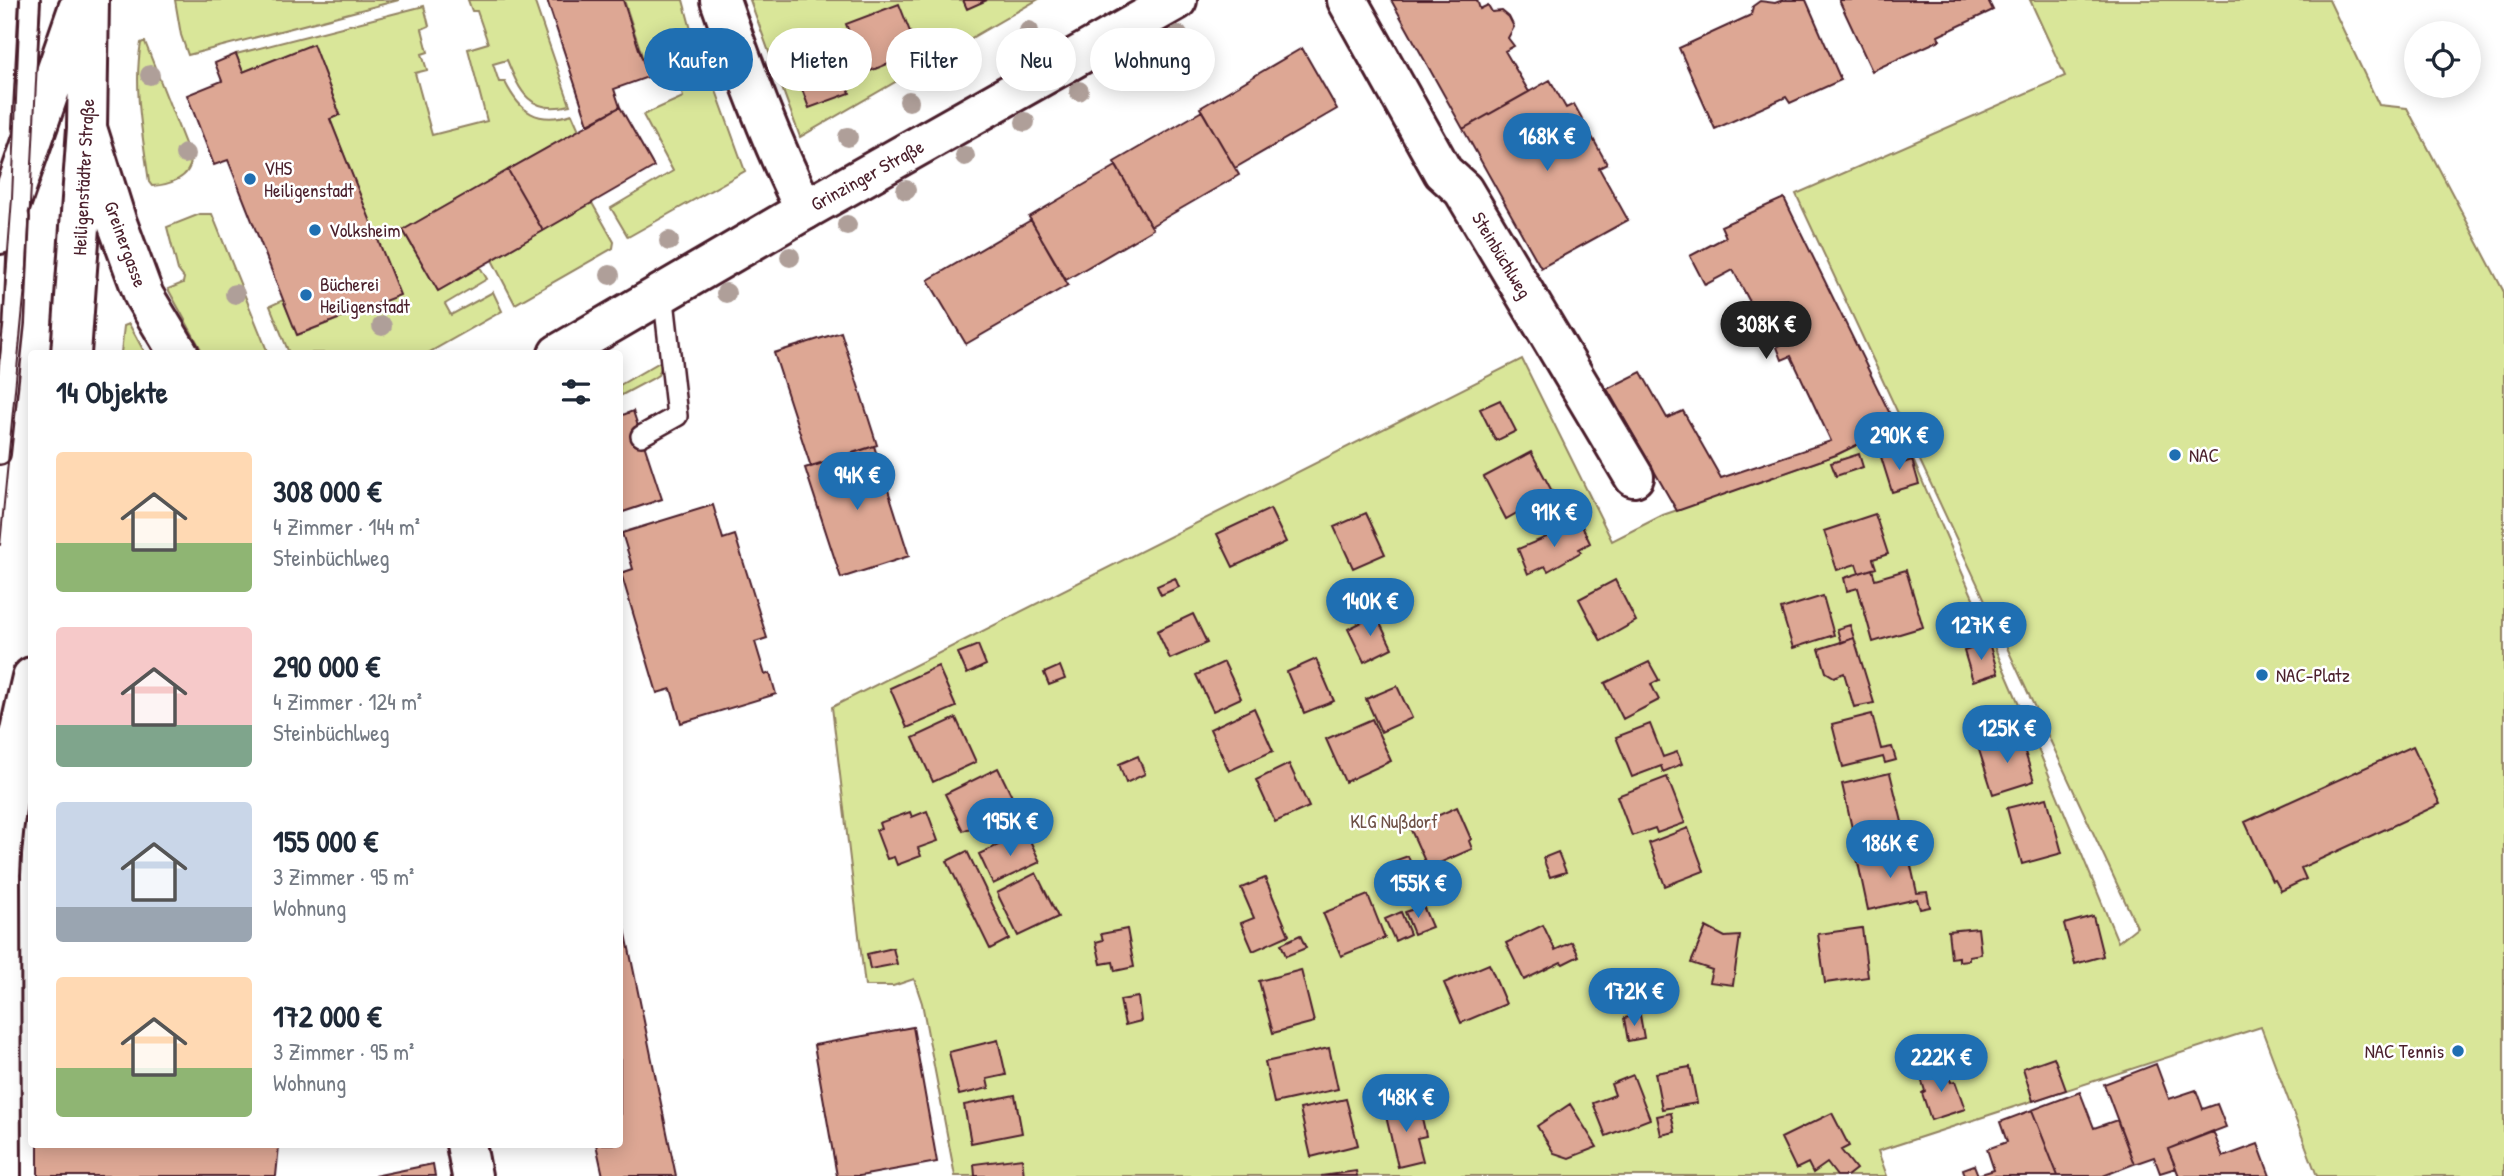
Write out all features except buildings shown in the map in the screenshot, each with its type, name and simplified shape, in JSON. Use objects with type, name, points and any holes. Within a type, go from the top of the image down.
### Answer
[{"type":"street","name":"Heiligenstädter Straße","points":[[0,234],[81,0]]},
{"type":"street","name":"Heiligenstädter Straße","points":[[71,350],[87,128],[89,0]]},
{"type":"street","points":[[720,0],[762,115],[805,210]]},
{"type":"street","name":"Grinzinger Straße","points":[[565,350],[663,291],[1177,0]]},
{"type":"street","name":"Steinbüchlweg","points":[[1347,0],[1443,172],[1463,190],[1634,477]]},
{"type":"street","name":"Greinergasse","points":[[87,128],[144,296],[177,350]]},
{"type":"street","points":[[1,1176],[1,846],[17,736],[28,693]]},
{"type":"street","points":[[467,1148],[472,1176]]},
{"type":"lane","points":[[0,454],[14,323],[30,0]]},
{"type":"lane","points":[[641,436],[677,416],[663,291]]},
{"type":"green space","points":[[175,0],[399,0],[188,55],[181,35]]},
{"type":"green space","points":[[468,0],[534,0],[570,105],[545,107],[536,104],[522,91],[507,60],[493,64],[499,82],[505,82],[517,101],[539,117],[572,114],[579,130],[403,230],[438,291],[480,267],[487,279],[445,304],[451,315],[493,292],[502,311],[433,350],[288,350],[270,306],[283,300],[298,335],[399,295],[330,119],[340,114],[313,45],[243,72],[236,54],[424,6],[429,26],[422,29],[428,52],[422,54],[427,70],[415,73],[432,135],[487,121],[468,49],[488,43],[477,11],[472,11]]},
{"type":"green space","points":[[624,0],[683,0],[691,28],[644,28],[644,62]]},
{"type":"green space","points":[[750,0],[1037,0],[982,32],[982,28],[886,28],[886,87],[800,137],[783,91],[872,91],[872,28],[767,28],[767,47]]},
{"type":"green space","name":"KLG Nußdorf","points":[[2030,0],[2329,0],[2379,105],[2407,108],[2504,292],[2504,1176],[2317,1176],[2261,1027],[1878,1151],[1887,1176],[955,1176],[922,1003],[914,979],[893,986],[865,986],[832,707],[1522,359],[1612,541],[1663,515],[1836,455],[1898,425],[2029,727],[2118,942],[2137,927],[1796,194],[2065,76]]},
{"type":"green space","points":[[145,42],[191,159],[183,176],[172,182],[152,186],[149,182],[138,95],[141,43]]},
{"type":"green space","points":[[681,91],[716,91],[745,171],[628,237],[611,208],[673,171],[643,115],[683,97]]},
{"type":"green space","points":[[592,203],[614,242],[613,248],[515,304],[492,260]]},
{"type":"green space","points":[[200,214],[212,214],[267,350],[201,350],[168,289],[183,283],[184,278],[178,270],[167,227]]},
{"type":"green space","points":[[129,324],[143,350],[121,350],[124,326]]},
{"type":"green space","points":[[660,362],[662,366],[658,375],[623,394],[623,383]]},
{"type":"tram line","points":[[0,358],[12,198],[20,0]]},
{"type":"tram line","points":[[0,545],[27,266],[40,0]]},
{"type":"place","name":"VHS Heiligenstadt","points":[[250,179]]},
{"type":"place","name":"Volksheim","points":[[315,230]]},
{"type":"place","name":"Bücherei Heiligenstadt","points":[[306,295]]},
{"type":"place","name":"NAC","points":[[2175,455]]},
{"type":"place","name":"NAC-Platz","points":[[2262,675]]},
{"type":"place","name":"NAC Tennis","points":[[2458,1051]]}]
